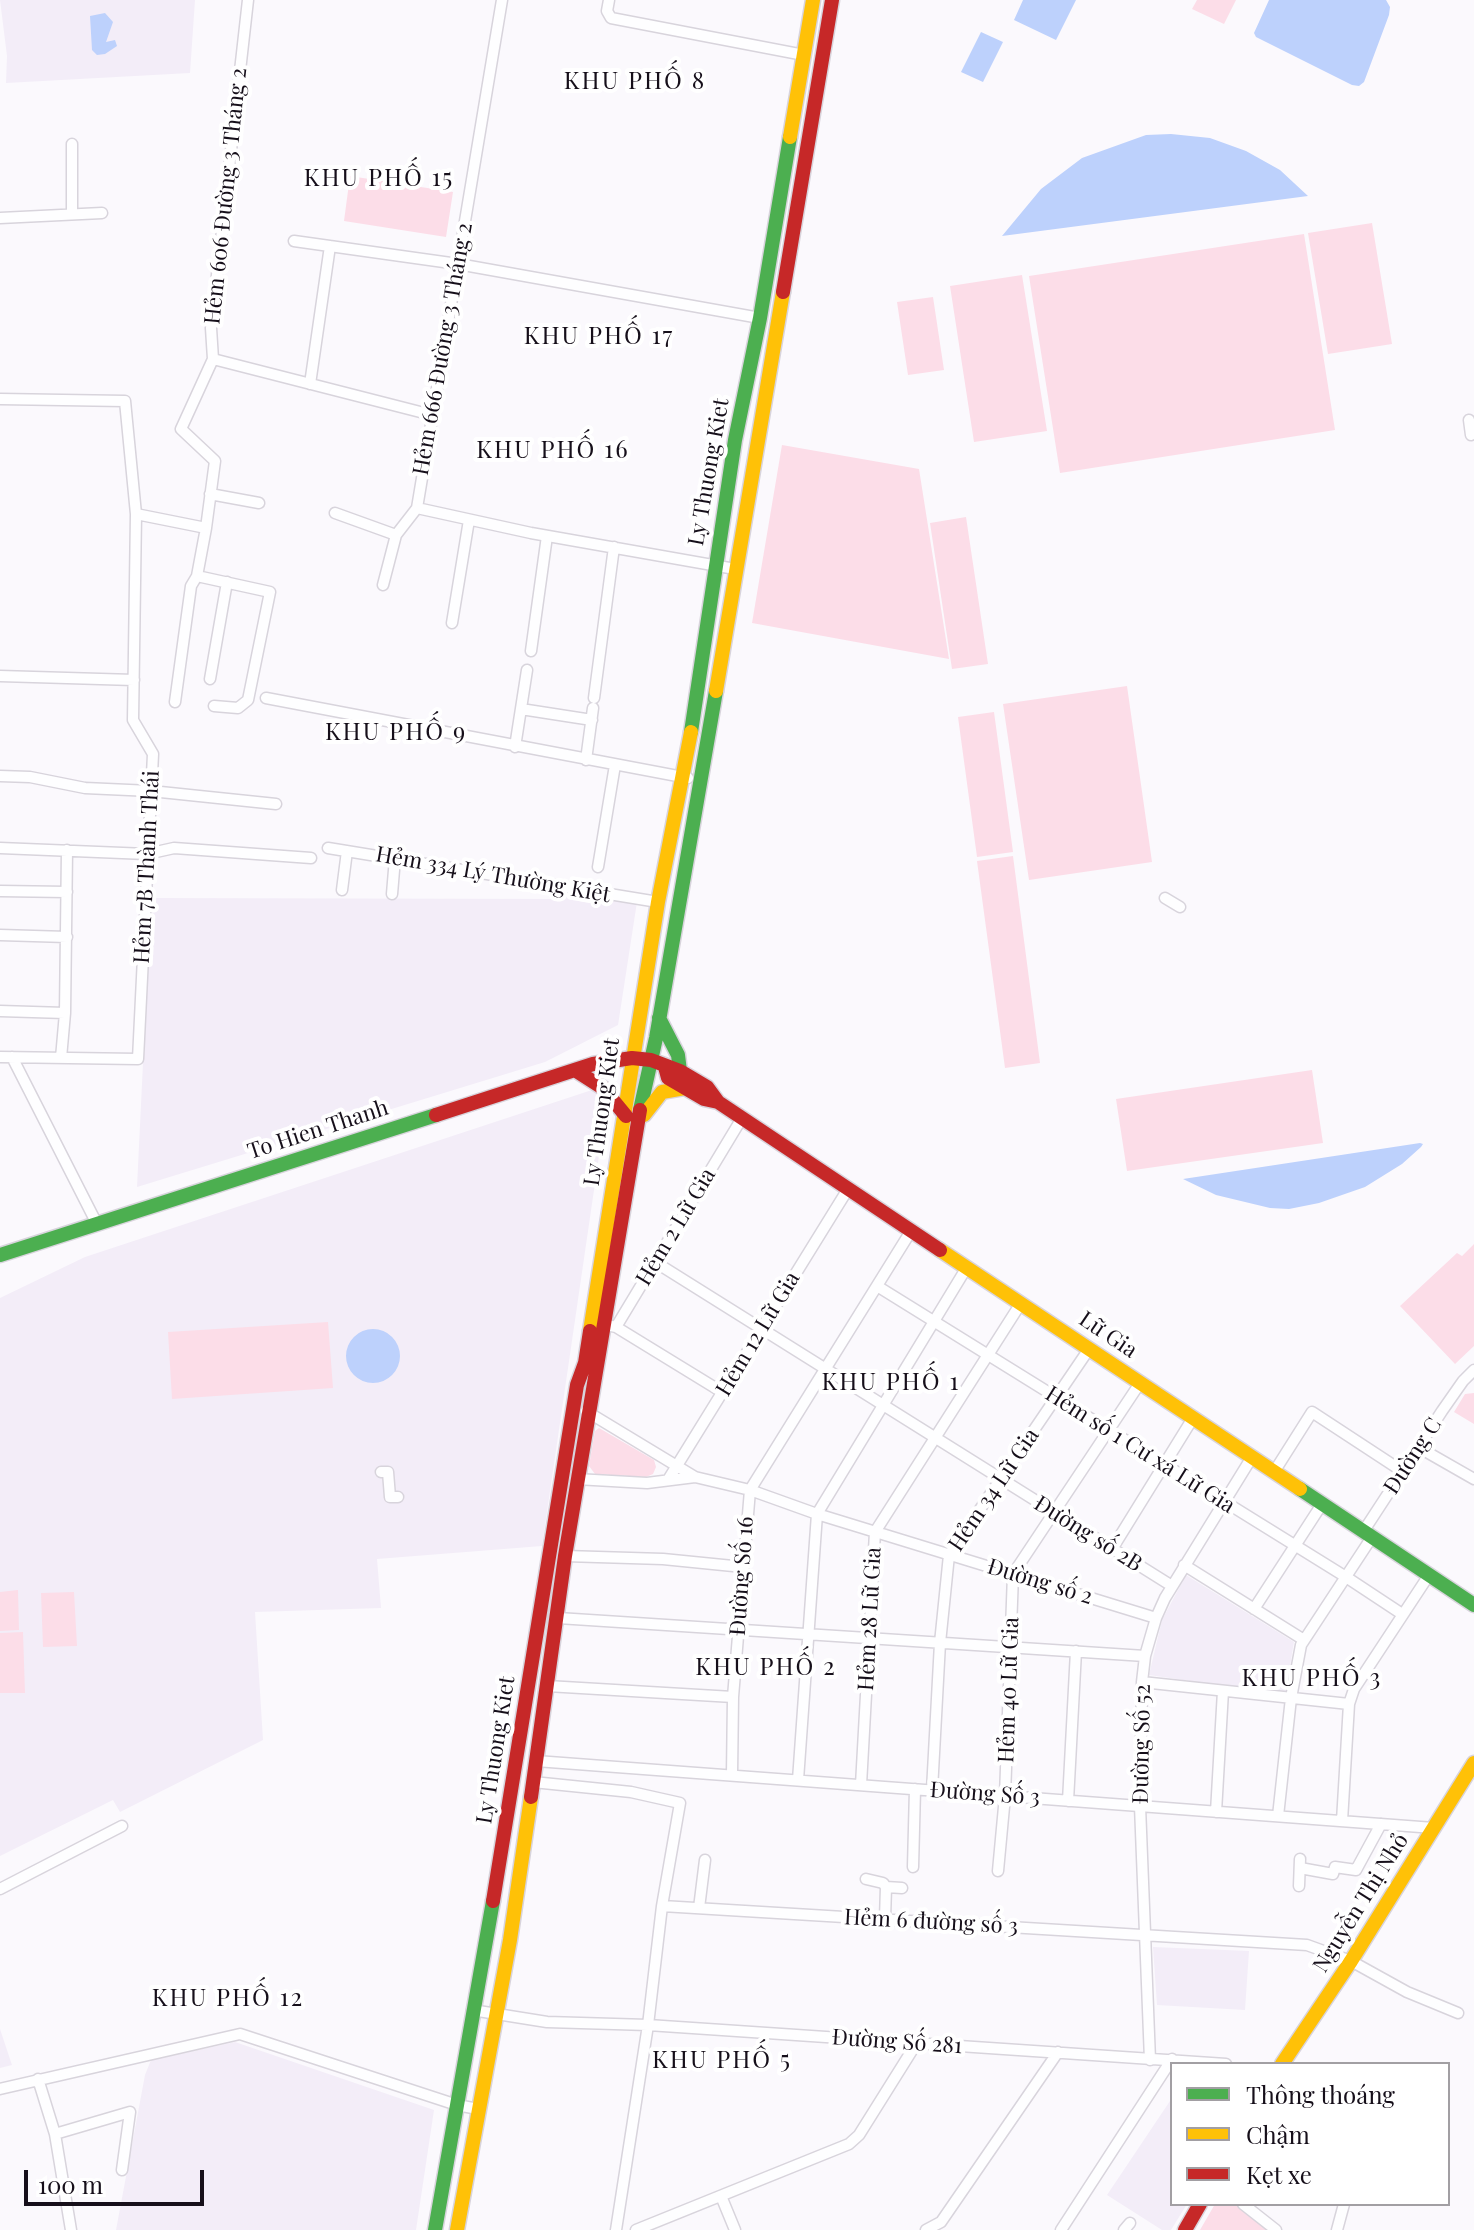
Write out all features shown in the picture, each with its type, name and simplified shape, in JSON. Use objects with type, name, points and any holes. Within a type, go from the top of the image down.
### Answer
[{"type":"main road","name":"Ly Thuong Kiet","points":[[435,2230],[501,1860],[574,1404],[585,1363],[658,902],[684,778],[735,440],[760,318],[813,0]]},
{"type":"main road","name":"Ly Thuong Kiet","points":[[457,2230],[497,2013],[589,1413],[611,1326],[636,1131],[665,1066],[659,1018],[832,0]]},
{"type":"main road","points":[[659,1018],[678,1055],[665,1066]]},
{"type":"main road","name":"To Hien Thanh","points":[[0,1255],[606,1061],[632,1058],[665,1066]]},
{"type":"main road","name":"Lữ Gia","points":[[665,1066],[668,1078],[704,1099],[718,1102]]},
{"type":"main road","name":"Lữ Gia","points":[[665,1066],[707,1087],[718,1102],[1474,1605]]},
{"type":"main road","points":[[575,1070],[603,1088],[626,1116]]},
{"type":"main road","points":[[636,1131],[657,1096],[674,1088],[685,1088]]},
{"type":"main road","name":"Nguyễn Thị Nhỏ","points":[[1283,2062],[1351,1961],[1474,1763]]},
{"type":"main road","points":[[1185,2230],[1199,2206]]},
{"type":"street","name":"Hẻm 606 Đường 3 Tháng 2","points":[[175,702],[191,586],[197,576],[215,461],[181,429],[213,359],[211,328],[248,0]]},
{"type":"street","name":"Hẻm 666 Đường 3 Tháng 2","points":[[417,508],[502,0]]},
{"type":"street","points":[[609,0],[607,11],[611,18],[804,55]]},
{"type":"street","points":[[72,144],[72,214]]},
{"type":"street","points":[[0,218],[102,213]]},
{"type":"street","points":[[294,241],[458,264],[760,318]]},
{"type":"street","points":[[310,384],[330,246]]},
{"type":"street","points":[[213,359],[432,415]]},
{"type":"street","name":"Hẻm 7B Thành Thái","points":[[0,399],[125,401],[136,514],[133,720],[153,754],[138,1059],[61,1058]]},
{"type":"street","points":[[1469,420],[1471,435]]},
{"type":"street","points":[[210,494],[259,503]]},
{"type":"street","points":[[383,585],[396,535],[417,508],[547,536],[735,569]]},
{"type":"street","points":[[335,513],[396,535]]},
{"type":"street","points":[[136,514],[206,528]]},
{"type":"street","points":[[452,623],[469,520]]},
{"type":"street","points":[[531,651],[547,536]]},
{"type":"street","points":[[586,760],[614,547]]},
{"type":"street","points":[[197,576],[270,592],[248,700],[238,708],[214,706]]},
{"type":"street","points":[[210,679],[227,582]]},
{"type":"street","points":[[515,747],[527,670]]},
{"type":"street","points":[[0,676],[134,680]]},
{"type":"street","points":[[266,698],[701,780]]},
{"type":"street","points":[[521,709],[593,709]]},
{"type":"street","points":[[598,867],[615,765]]},
{"type":"street","points":[[0,776],[30,777],[85,788],[151,791],[276,804]]},
{"type":"street","points":[[0,848],[147,854],[174,848],[311,858]]},
{"type":"street","name":"Hẻm 334 Lý Thường Kiệt","points":[[328,848],[658,902]]},
{"type":"street","points":[[6,1057],[61,1058],[65,1013],[67,850]]},
{"type":"street","points":[[342,890],[347,851]]},
{"type":"street","points":[[392,894],[395,858]]},
{"type":"street","points":[[0,891],[67,892]]},
{"type":"street","points":[[1165,898],[1180,907]]},
{"type":"street","points":[[0,935],[67,937]]},
{"type":"street","points":[[0,1011],[65,1013]]},
{"type":"street","points":[[6,1057],[96,1222]]},
{"type":"street","name":"Hẻm 2 Lữ Gia","points":[[611,1326],[655,1262],[742,1118]]},
{"type":"street","name":"Hẻm 12 Lữ Gia","points":[[668,1480],[848,1189]]},
{"type":"street","name":"Đường Số 16","points":[[732,1775],[733,1697],[750,1490],[911,1231]]},
{"type":"street","name":"Đường số 2B","points":[[655,1262],[1172,1586]]},
{"type":"street","points":[[798,1780],[817,1514],[967,1267]]},
{"type":"street","name":"Hẻm số 1 Cư xá Lữ Gia","points":[[877,1286],[1402,1614]]},
{"type":"street","name":"Hẻm 28 Lữ Gia","points":[[861,1785],[875,1532],[1021,1303]]},
{"type":"street","points":[[611,1326],[722,1392]]},
{"type":"street","name":"Hẻm 34 Lữ Gia","points":[[932,1790],[940,1643],[949,1555],[1089,1349]]},
{"type":"street","name":"Đường C","points":[[1304,1640],[1346,1577],[1402,1471],[1474,1370]]},
{"type":"street","points":[[1013,1574],[1140,1383]]},
{"type":"street","points":[[574,1404],[695,1477]]},
{"type":"street","points":[[1274,1472],[1312,1412],[1402,1471]]},
{"type":"street","points":[[1112,1549],[1193,1418]]},
{"type":"street","points":[[1418,1447],[1474,1479]]},
{"type":"street","name":"Đường Số 52","points":[[1150,2060],[1140,1806],[1145,1656],[1156,1618],[1172,1586],[1252,1457]]},
{"type":"street","points":[[381,1472],[388,1472],[390,1497],[398,1497]]},
{"type":"street","points":[[562,1478],[647,1483],[695,1477]]},
{"type":"street","name":"Đường số 2","points":[[695,1477],[750,1490],[817,1514],[1156,1618]]},
{"type":"street","points":[[1254,1609],[1322,1504]]},
{"type":"street","points":[[565,1556],[663,1559],[743,1567]]},
{"type":"street","points":[[1184,1565],[1304,1640],[1291,1698],[1278,1816]]},
{"type":"street","name":"Hẻm 40 Lữ Gia","points":[[998,1871],[1005,1796],[1013,1574]]},
{"type":"street","points":[[1342,1821],[1349,1704],[1354,1689],[1429,1575]]},
{"type":"street","points":[[558,1618],[1145,1656]]},
{"type":"street","points":[[1068,1801],[1076,1651]]},
{"type":"street","points":[[1142,1682],[1349,1704]]},
{"type":"street","points":[[547,1686],[733,1697]]},
{"type":"street","points":[[1216,1812],[1223,1691]]},
{"type":"street","name":"Đường Số 3","points":[[536,1761],[1434,1828]]},
{"type":"street","points":[[533,1782],[631,1792],[680,1803],[662,1906],[648,2025],[616,2230]]},
{"type":"street","points":[[913,1867],[915,1789]]},
{"type":"street","points":[[1299,1886],[1300,1864],[1333,1874],[1335,1867],[1356,1870],[1381,1824]]},
{"type":"street","points":[[0,1889],[122,1826]]},
{"type":"street","points":[[699,1908],[705,1860]]},
{"type":"street","points":[[866,1879],[883,1883],[886,1887],[902,1888]]},
{"type":"street","points":[[885,1919],[886,1887]]},
{"type":"street","name":"Hẻm 6 đường số 3","points":[[662,1906],[1307,1945],[1351,1961],[1407,1992],[1458,2013]]},
{"type":"street","name":"Đường Số 281","points":[[472,2010],[547,2022],[648,2025],[1204,2062]]},
{"type":"street","points":[[0,2089],[240,2034],[457,2105],[478,2109]]},
{"type":"street","points":[[636,2230],[849,2144],[859,2135],[916,2044]]},
{"type":"street","points":[[926,2230],[941,2222],[1058,2052]]},
{"type":"street","points":[[1061,2230],[1170,2062]]},
{"type":"street","points":[[38,2079],[55,2134],[71,2230]]},
{"type":"street","points":[[55,2134],[130,2112],[122,2170]]},
{"type":"street","points":[[721,2196],[735,2230]]},
{"type":"street","points":[[1246,2206],[1276,2230]]},
{"type":"street","points":[[1337,2230],[1343,2206]]},
{"type":"shaded area","points":[[0,0],[195,0],[190,73],[6,83],[7,56]]},
{"type":"shaded area","points":[[1197,0],[1236,0],[1224,24],[1192,9]]},
{"type":"shaded area","points":[[350,176],[453,192],[446,237],[344,221]]},
{"type":"shaded area","points":[[1372,223],[1392,344],[1328,354],[1308,233]]},
{"type":"shaded area","points":[[1304,234],[1335,430],[1060,473],[1029,276]]},
{"type":"shaded area","points":[[1022,275],[1047,431],[974,442],[950,286]]},
{"type":"shaded area","points":[[933,297],[944,370],[908,375],[897,302]]},
{"type":"shaded area","points":[[782,445],[919,469],[949,659],[752,623]]},
{"type":"shaded area","points":[[966,517],[988,664],[952,669],[930,523]]},
{"type":"shaded area","points":[[1127,686],[1152,862],[1029,880],[1003,704]]},
{"type":"shaded area","points":[[994,712],[1013,852],[977,857],[958,717]]},
{"type":"shaded area","points":[[1013,856],[1040,1063],[1005,1068],[977,861]]},
{"type":"shaded area","points":[[565,892],[637,902],[618,1025],[545,1062],[137,1187],[151,898],[563,899]]},
{"type":"shaded area","points":[[1312,1070],[1323,1143],[1127,1171],[1116,1099]]},
{"type":"shaded area","points":[[592,1090],[607,1101],[542,1546],[377,1559],[381,1608],[255,1612],[263,1740],[120,1812],[113,1800],[0,1856],[0,1298],[85,1257]]},
{"type":"shaded area","points":[[1474,1244],[1474,1346],[1455,1364],[1400,1306],[1457,1253],[1462,1256]]},
{"type":"shaded area","points":[[328,1322],[333,1388],[172,1399],[168,1332]]},
{"type":"shaded area","points":[[1474,1393],[1474,1424],[1454,1412],[1465,1394]]},
{"type":"shaded area","points":[[599,1428],[654,1460],[656,1467],[653,1474],[646,1477],[595,1474],[589,1466],[595,1431]]},
{"type":"shaded area","points":[[1186,1575],[1294,1642],[1285,1695],[1149,1675],[1162,1620]]},
{"type":"shaded area","points":[[18,1590],[19,1630],[0,1631],[0,1592]]},
{"type":"shaded area","points":[[74,1592],[77,1646],[43,1647],[41,1593]]},
{"type":"shaded area","points":[[23,1632],[25,1693],[0,1693],[0,1633]]},
{"type":"shaded area","points":[[1153,1947],[1249,1951],[1245,2010],[1157,2005]]},
{"type":"shaded area","points":[[0,2029],[12,2065],[0,2068]]},
{"type":"shaded area","points":[[235,2042],[434,2110],[416,2230],[116,2230],[145,2075],[151,2060]]},
{"type":"shaded area","points":[[1170,2101],[1170,2206],[1186,2206],[1171,2230],[1162,2230],[1107,2195]]},
{"type":"shaded area","points":[[1214,2206],[1239,2206],[1269,2230],[1200,2230]]},
{"type":"water","points":[[1023,0],[1076,0],[1056,40],[1014,20]]},
{"type":"water","points":[[1269,0],[1386,0],[1390,7],[1389,15],[1364,82],[1359,86],[1352,85],[1256,37],[1254,33]]},
{"type":"water","points":[[105,13],[113,22],[106,42],[115,40],[117,46],[97,55],[92,50],[90,16]]},
{"type":"water","points":[[981,32],[1003,42],[983,82],[961,72]]},
{"type":"water","points":[[1146,135],[1210,138],[1246,151],[1280,170],[1308,196],[1002,236],[1041,189],[1082,158]]},
{"type":"water","points":[[1423,1144],[1421,1147],[1402,1164],[1365,1187],[1319,1203],[1289,1209],[1270,1208],[1216,1195],[1183,1179]]},
{"type":"water","points":[[373,1329],[392,1337],[400,1356],[392,1375],[373,1383],[354,1375],[346,1356],[354,1337]]},
{"type":"traffic: fast","points":[[691,732],[735,440],[760,318],[790,137]]},
{"type":"traffic: fast","points":[[640,1110],[656,1038],[716,691]]},
{"type":"traffic: fast","points":[[659,1018],[678,1055],[680,1071]]},
{"type":"traffic: fast","points":[[0,1255],[436,1115]]},
{"type":"traffic: fast","points":[[1300,1489],[1474,1605]]},
{"type":"traffic: fast","points":[[435,2230],[493,1901]]},
{"type":"traffic: slow","points":[[790,137],[813,0]]},
{"type":"traffic: slow","points":[[716,691],[783,292]]},
{"type":"traffic: slow","points":[[590,1331],[658,902],[691,732]]},
{"type":"traffic: slow","points":[[644,1115],[662,1092],[685,1088]]},
{"type":"traffic: slow","points":[[940,1250],[1300,1489]]},
{"type":"traffic: slow","points":[[1283,2062],[1351,1961],[1474,1763]]},
{"type":"traffic: slow","points":[[457,2230],[510,1940],[531,1797]]},
{"type":"traffic: jam","points":[[783,292],[832,0]]},
{"type":"traffic: jam","points":[[436,1115],[593,1064],[632,1058],[651,1060],[680,1071],[707,1087],[718,1102],[940,1250]]},
{"type":"traffic: jam","points":[[665,1067],[668,1078],[704,1099],[718,1102]]},
{"type":"traffic: jam","points":[[575,1070],[603,1088],[626,1116]]},
{"type":"traffic: jam","points":[[531,1797],[565,1556],[640,1110]]},
{"type":"traffic: jam","points":[[493,1901],[577,1385],[585,1363],[590,1331]]},
{"type":"traffic: jam","points":[[1185,2230],[1199,2206]]},
{"type":"district","name":"KHU PHỐ 8","points":[[635,82]]},
{"type":"district","name":"KHU PHỐ 15","points":[[379,179]]},
{"type":"district","name":"KHU PHỐ 17","points":[[599,337]]},
{"type":"district","name":"KHU PHỐ 16","points":[[553,451]]},
{"type":"district","name":"KHU PHỐ 9","points":[[396,733]]},
{"type":"district","name":"KHU PHỐ 1","points":[[891,1383]]},
{"type":"district","name":"KHU PHỐ 2","points":[[766,1668]]},
{"type":"district","name":"KHU PHỐ 3","points":[[1312,1679]]},
{"type":"district","name":"KHU PHỐ 12","points":[[228,1999]]},
{"type":"district","name":"KHU PHỐ 5","points":[[722,2061]]}]
